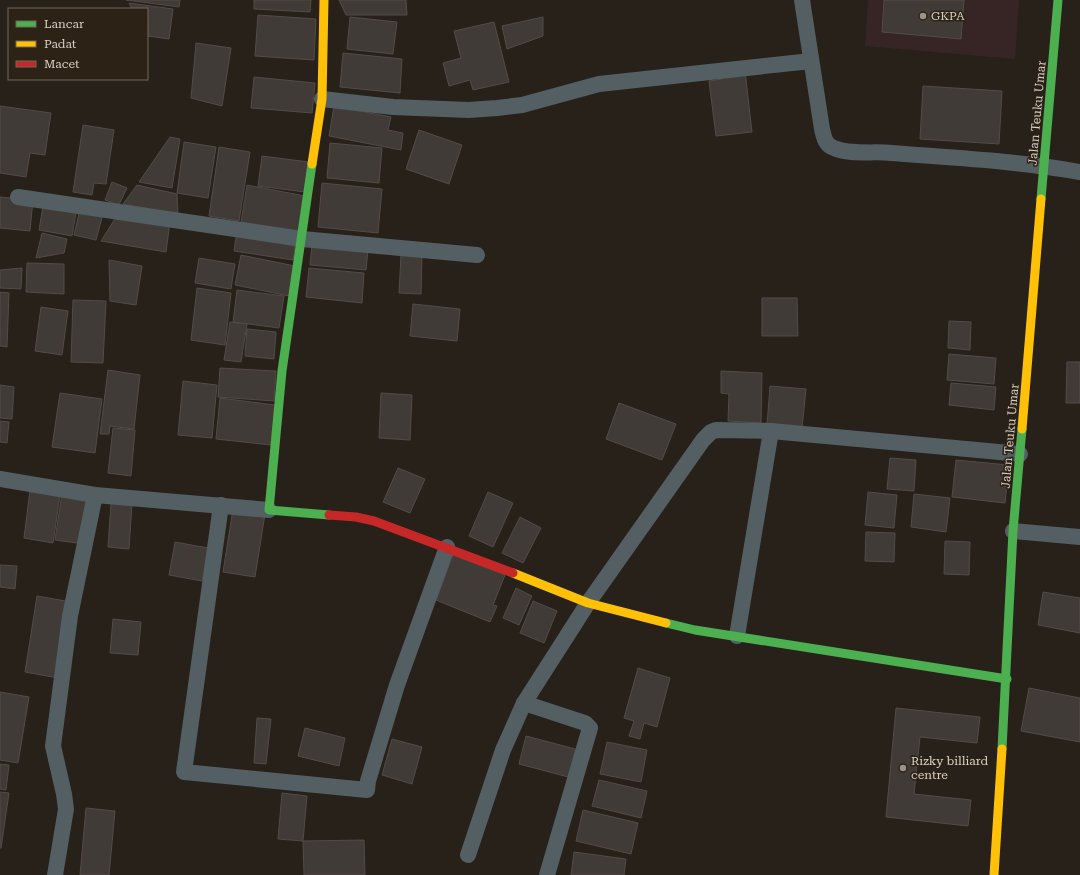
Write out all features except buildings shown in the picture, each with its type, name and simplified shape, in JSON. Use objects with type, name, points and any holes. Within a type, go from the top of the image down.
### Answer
[{"type":"street","points":[[269,510],[282,371],[322,99],[324,0]]},
{"type":"street","points":[[802,0],[822,128],[826,142],[833,148],[850,151],[885,152],[1044,166],[1080,172]]},
{"type":"street","name":"Jalan Teuku Umar","points":[[994,875],[1007,679],[1014,531],[1058,0]]},
{"type":"street","points":[[322,99],[393,107],[469,110],[497,108],[522,105],[599,84],[811,61]]},
{"type":"street","points":[[18,197],[302,239],[477,255]]},
{"type":"street","points":[[468,855],[503,750],[524,703],[588,603],[707,435],[716,430],[771,431],[1020,454]]},
{"type":"street","points":[[737,636],[771,431]]},
{"type":"street","points":[[0,479],[95,495],[356,517],[410,533],[588,603],[695,630],[1007,679]]},
{"type":"street","points":[[56,875],[66,809],[62,781],[54,755],[54,736],[70,616],[95,495]]},
{"type":"street","points":[[221,505],[184,772],[367,790],[368,781],[397,685],[447,547]]},
{"type":"street","points":[[1014,531],[1080,537]]},
{"type":"street","points":[[524,703],[585,723],[590,728],[547,875]]},
{"type":"shaded area","name":"GKPA","points":[[868,0],[1019,0],[1015,59],[865,46]]},
{"type":"traffic: fast","points":[[1041,199],[1058,0]]},
{"type":"traffic: fast","points":[[312,164],[282,371],[269,510],[329,515]]},
{"type":"traffic: fast","points":[[1002,749],[1013,531],[1022,429]]},
{"type":"traffic: fast","points":[[666,623],[695,630],[1007,679]]},
{"type":"traffic: slow","points":[[312,164],[322,99],[324,0]]},
{"type":"traffic: slow","points":[[1022,429],[1041,199]]},
{"type":"traffic: slow","points":[[513,573],[588,603],[666,623]]},
{"type":"traffic: slow","points":[[994,875],[1002,749]]},
{"type":"traffic: jam","points":[[329,515],[356,517],[374,521],[513,573]]},
{"type":"place","name":"GKPA","points":[[923,16]]},
{"type":"place","name":"Rizky billiard centre","points":[[903,768]]}]
